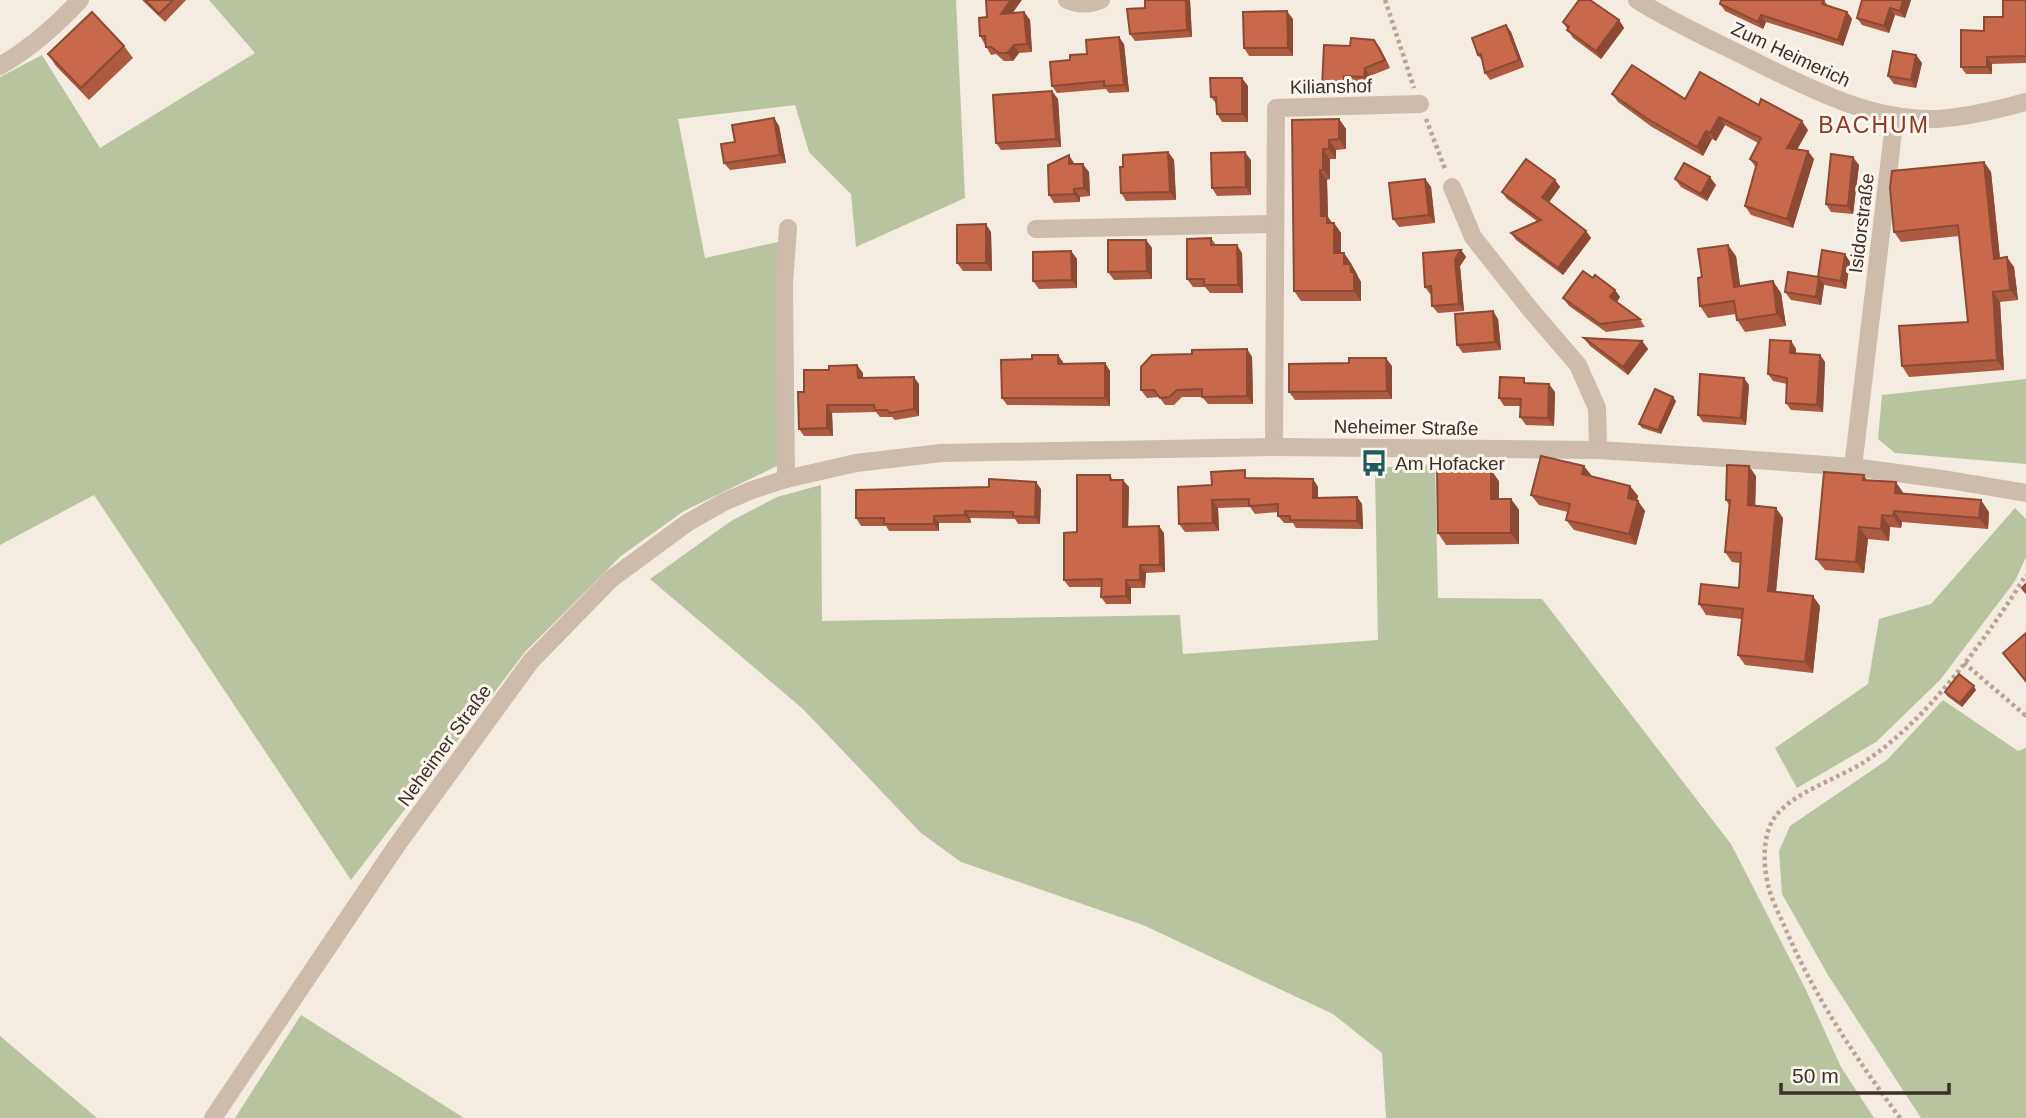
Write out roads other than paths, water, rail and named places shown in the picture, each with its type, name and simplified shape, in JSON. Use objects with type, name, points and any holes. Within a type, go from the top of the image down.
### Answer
[{"type":"street","points":[[0,66],[35,44],[80,0]]},
{"type":"street","points":[[1067,0],[1092,4],[1101,0]]},
{"type":"street","name":"Zum Heimerich","points":[[1637,0],[1676,23],[1810,89],[1853,105],[1895,116]]},
{"type":"street","points":[[1895,116],[1936,119],[1982,113],[2026,102]]},
{"type":"street","name":"Kilianshof","points":[[1274,447],[1276,108],[1420,104]]},
{"type":"street","name":"Isidorstraße","points":[[1853,467],[1895,116]]},
{"type":"street","points":[[1452,187],[1473,237],[1578,365],[1597,408],[1598,450]]},
{"type":"street","points":[[1036,229],[1275,224]]},
{"type":"street","points":[[786,479],[784,284],[788,228]]},
{"type":"street","name":"Neheimer Straße","points":[[213,1118],[397,845],[531,661],[611,579],[687,523],[724,502],[786,479],[856,463],[941,453],[1274,447],[1598,450],[1853,467],[1950,480],[2026,494]]},
{"type":"place","name":"Am Hofacker","points":[[1374,463]]},
{"type":"district","name":"BACHUM","points":[[1874,125]]}]
